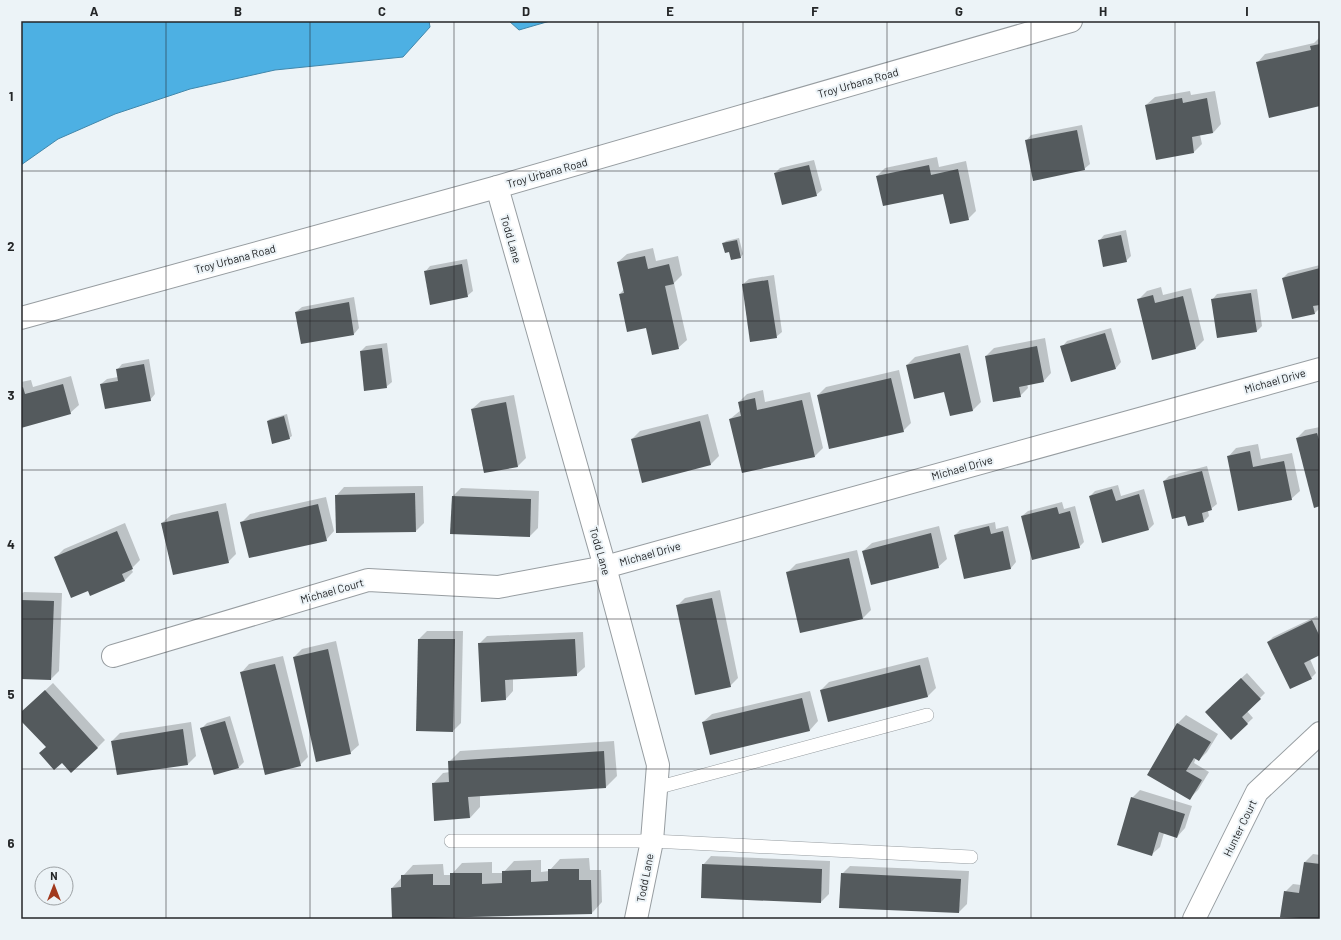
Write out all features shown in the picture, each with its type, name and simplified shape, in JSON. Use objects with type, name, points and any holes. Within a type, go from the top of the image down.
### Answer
[{"type":"street","name":"Troy Urbana Road","points":[[21,318],[497,187],[1071,21]]},
{"type":"street","name":"Todd Lane","points":[[497,187],[605,567],[658,765],[652,841],[636,919]]},
{"type":"street","name":"Michael Drive","points":[[605,567],[1320,368]]},
{"type":"street","name":"Michael Court","points":[[113,656],[368,580],[498,587],[605,567]]},
{"type":"street","name":"Hunter Court","points":[[1194,919],[1258,792],[1320,733]]},
{"type":"lane","points":[[656,788],[927,715]]},
{"type":"lane","points":[[451,841],[652,841],[971,857]]},
{"type":"water","points":[[21,21],[429,21],[430,27],[403,57],[275,70],[190,89],[115,114],[58,139],[21,165]]},
{"type":"water","points":[[509,21],[550,21],[519,30]]},
{"type":"building","points":[[1320,44],[1320,106],[1269,118],[1256,62],[1311,50],[1310,46]]},
{"type":"building","points":[[1182,98],[1183,103],[1207,98],[1213,133],[1192,137],[1194,153],[1156,160],[1145,105]]},
{"type":"building","points":[[1077,130],[1085,170],[1033,181],[1025,140]]},
{"type":"building","points":[[809,165],[817,196],[782,205],[774,173]]},
{"type":"building","points":[[929,165],[931,175],[958,169],[969,220],[950,224],[943,194],[883,206],[876,176]]},
{"type":"building","points":[[1121,235],[1127,262],[1103,267],[1098,240]]},
{"type":"building","points":[[737,240],[741,258],[731,260],[729,252],[725,253],[722,243]]},
{"type":"building","points":[[645,256],[648,269],[669,264],[674,284],[665,286],[679,349],[652,355],[646,328],[627,332],[619,294],[624,293],[617,262]]},
{"type":"building","points":[[462,264],[468,297],[430,305],[424,271]]},
{"type":"building","points":[[1320,268],[1320,305],[1313,306],[1315,314],[1292,319],[1282,278]]},
{"type":"building","points":[[768,280],[777,338],[750,342],[742,284]]},
{"type":"building","points":[[1251,293],[1257,332],[1217,338],[1211,299]]},
{"type":"building","points":[[1153,295],[1155,303],[1183,296],[1196,349],[1152,360],[1137,299]]},
{"type":"building","points":[[349,302],[354,335],[301,344],[295,312]]},
{"type":"building","points":[[1105,333],[1116,369],[1071,382],[1060,346]]},
{"type":"building","points":[[1037,346],[1044,382],[1019,387],[1021,397],[993,402],[985,356]]},
{"type":"building","points":[[382,348],[387,388],[364,391],[360,351]]},
{"type":"building","points":[[960,353],[973,411],[950,416],[944,392],[914,399],[906,365]]},
{"type":"building","points":[[144,364],[151,401],[105,409],[100,384],[118,381],[116,369]]},
{"type":"building","points":[[891,378],[904,432],[829,449],[817,395]]},
{"type":"building","points":[[63,384],[71,414],[21,428],[21,388],[23,387],[25,394]]},
{"type":"building","points":[[755,398],[757,410],[802,400],[815,457],[742,473],[729,419],[741,416],[738,402]]},
{"type":"building","points":[[506,402],[518,467],[484,473],[471,409]]},
{"type":"building","points":[[284,416],[290,439],[272,444],[267,421]]},
{"type":"building","points":[[700,421],[711,465],[642,483],[631,439]]},
{"type":"building","points":[[1317,433],[1320,443],[1320,506],[1314,508],[1296,438]]},
{"type":"building","points":[[1250,451],[1253,467],[1284,461],[1292,500],[1238,511],[1227,456]]},
{"type":"building","points":[[1202,471],[1212,510],[1202,513],[1204,522],[1188,526],[1185,516],[1172,519],[1163,481]]},
{"type":"building","points":[[1112,489],[1116,501],[1139,494],[1149,530],[1102,543],[1089,496]]},
{"type":"building","points":[[415,493],[416,532],[336,533],[335,495]]},
{"type":"building","points":[[452,496],[531,499],[530,537],[450,534]]},
{"type":"building","points":[[318,504],[327,541],[249,558],[240,522]]},
{"type":"building","points":[[1057,507],[1059,514],[1070,511],[1080,548],[1032,560],[1021,516]]},
{"type":"building","points":[[218,511],[229,563],[173,575],[161,523]]},
{"type":"building","points":[[989,526],[991,534],[1003,531],[1011,569],[964,579],[954,535]]},
{"type":"building","points":[[117,531],[133,569],[122,574],[125,581],[90,596],[88,591],[71,598],[54,557]]},
{"type":"building","points":[[931,533],[939,568],[871,585],[862,551]]},
{"type":"building","points":[[849,558],[863,619],[800,633],[786,572]]},
{"type":"building","points":[[712,598],[731,687],[695,695],[676,605]]},
{"type":"building","points":[[21,600],[54,601],[51,680],[21,679]]},
{"type":"building","points":[[1312,620],[1320,637],[1320,655],[1304,663],[1312,679],[1290,689],[1267,642]]},
{"type":"building","points":[[418,639],[455,639],[453,732],[416,731]]},
{"type":"building","points":[[575,639],[577,676],[505,680],[506,700],[481,702],[478,643]]},
{"type":"building","points":[[328,649],[351,754],[316,762],[293,657]]},
{"type":"building","points":[[275,664],[301,766],[265,775],[240,672]]},
{"type":"building","points":[[920,665],[928,697],[828,722],[820,690]]},
{"type":"building","points":[[1241,678],[1261,699],[1242,717],[1248,724],[1231,740],[1205,712]]},
{"type":"building","points":[[45,690],[98,748],[71,773],[62,763],[54,770],[39,753],[46,747],[21,721],[21,712]]},
{"type":"building","points":[[802,698],[810,731],[710,755],[702,722]]},
{"type":"building","points":[[225,721],[239,768],[214,775],[200,728]]},
{"type":"building","points":[[1177,723],[1211,742],[1199,761],[1194,758],[1186,771],[1202,780],[1190,800],[1147,775]]},
{"type":"building","points":[[183,729],[188,765],[117,775],[111,741]]},
{"type":"building","points":[[604,751],[606,788],[468,797],[470,818],[434,821],[432,783],[449,782],[448,761]]},
{"type":"building","points":[[1131,797],[1185,814],[1177,838],[1159,832],[1152,856],[1117,845]]},
{"type":"building","points":[[1304,862],[1320,864],[1320,919],[1280,917],[1284,891],[1299,893]]},
{"type":"building","points":[[702,864],[822,869],[821,903],[701,898]]},
{"type":"building","points":[[548,869],[579,869],[579,880],[591,880],[592,914],[392,919],[391,888],[401,887],[401,875],[433,874],[433,885],[450,885],[450,873],[482,873],[482,884],[502,883],[502,871],[531,870],[531,882],[548,881]]},
{"type":"building","points":[[841,873],[961,879],[959,913],[839,908]]}]
